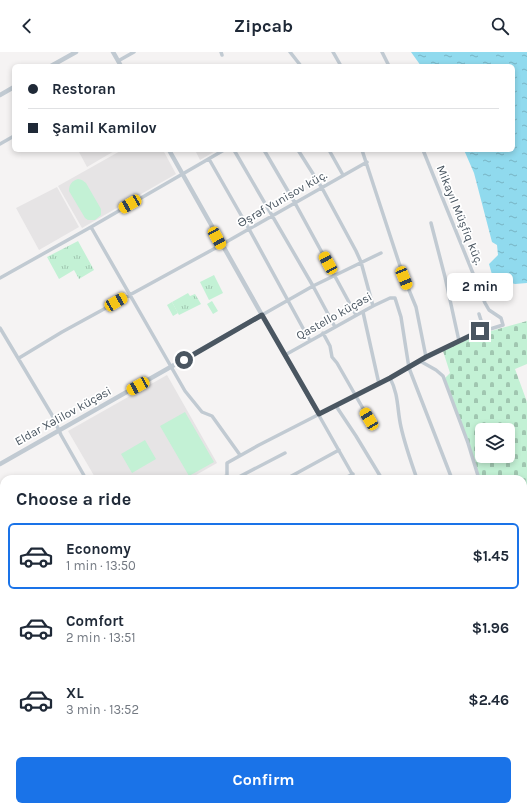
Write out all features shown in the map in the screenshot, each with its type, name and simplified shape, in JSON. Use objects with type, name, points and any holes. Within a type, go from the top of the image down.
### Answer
[{"type":"street","points":[[55,64],[76,52]]},
{"type":"street","points":[[113,52],[120,64]]},
{"type":"street","points":[[118,61],[134,52]]},
{"type":"street","points":[[290,52],[300,64]]},
{"type":"street","points":[[333,52],[340,64]]},
{"type":"street","points":[[382,52],[388,64]]},
{"type":"street","points":[[0,95],[12,88]]},
{"type":"street","points":[[0,144],[12,137]]},
{"type":"street","points":[[169,152],[353,474]]},
{"type":"street","points":[[0,278],[221,152]]},
{"type":"street","points":[[235,152],[313,286],[335,327]]},
{"type":"street","points":[[265,152],[295,203],[356,315]]},
{"type":"street","points":[[299,152],[322,188],[361,262],[373,306]]},
{"type":"street","points":[[329,152],[343,175]]},
{"type":"street","points":[[363,152],[404,278],[416,307],[426,357]]},
{"type":"street","name":"Mikayıl Müşfiq küç.","points":[[424,152],[485,303],[489,310],[501,318],[503,325],[484,330]]},
{"type":"street","points":[[209,159],[310,341]]},
{"type":"street","name":"Əşrəf Yunisov küç.","points":[[19,358],[129,294],[221,245],[366,162]]},
{"type":"street","points":[[431,223],[459,341]]},
{"type":"street","points":[[91,227],[185,392],[202,412],[212,416],[240,455]]},
{"type":"street","points":[[262,315],[288,299],[381,253]]},
{"type":"street","name":"Qastello küçəsi","points":[[285,355],[356,315],[393,297],[401,317],[409,368]]},
{"type":"street","points":[[363,312],[379,384]]},
{"type":"street","points":[[226,475],[227,463],[240,455],[379,384],[426,357],[484,330],[479,314]]},
{"type":"street","name":"Eldar Xəlilov küçəsi","points":[[0,464],[262,315]]},
{"type":"street","points":[[0,328],[54,419],[84,475]]},
{"type":"street","points":[[323,333],[330,346],[332,358],[337,363],[369,419]]},
{"type":"street","points":[[420,361],[436,370],[443,376],[468,443],[478,475]]},
{"type":"street","points":[[409,368],[450,475]]},
{"type":"street","points":[[390,378],[398,396],[401,426],[416,475]]},
{"type":"street","points":[[336,406],[380,475]]},
{"type":"street","points":[[293,475],[339,450]]},
{"type":"street","points":[[242,475],[286,453]]},
{"type":"shaded area","points":[[79,152],[113,152],[87,167]]},
{"type":"shaded area","points":[[118,152],[164,152],[176,174],[82,228],[58,186]]},
{"type":"shaded area","points":[[196,152],[214,152],[200,160]]},
{"type":"shaded area","points":[[57,187],[79,227],[39,250],[16,208]]},
{"type":"shaded area","points":[[167,375],[217,463],[196,475],[94,475],[68,431]]},
{"type":"green space","points":[[78,179],[86,183],[101,209],[101,215],[95,220],[88,220],[85,218],[69,191],[71,183]]},
{"type":"green space","points":[[78,241],[94,270],[79,279],[74,270],[59,279],[47,257]]},
{"type":"green space","points":[[214,275],[223,293],[209,300],[200,282]]},
{"type":"green space","points":[[188,293],[190,296],[195,294],[201,304],[179,315],[172,302]]},
{"type":"green space","points":[[212,301],[218,311],[213,314],[207,304]]},
{"type":"green space","points":[[172,302],[178,313],[173,316],[167,305]]},
{"type":"green space","points":[[527,321],[527,364],[515,369],[527,402],[527,475],[479,475],[445,378],[450,373],[443,351],[480,334]]},
{"type":"green space","points":[[185,412],[214,462],[188,475],[160,426]]},
{"type":"green space","points":[[145,440],[156,459],[132,473],[121,454]]},
{"type":"water","points":[[411,52],[527,52],[527,283],[515,284],[493,278],[489,264],[498,255],[497,245],[492,242],[474,173],[465,152],[515,152],[515,64],[420,64]]},
{"type":"route","points":[[184,360],[262,315],[319,414],[409,368],[426,357],[480,331]]}]
